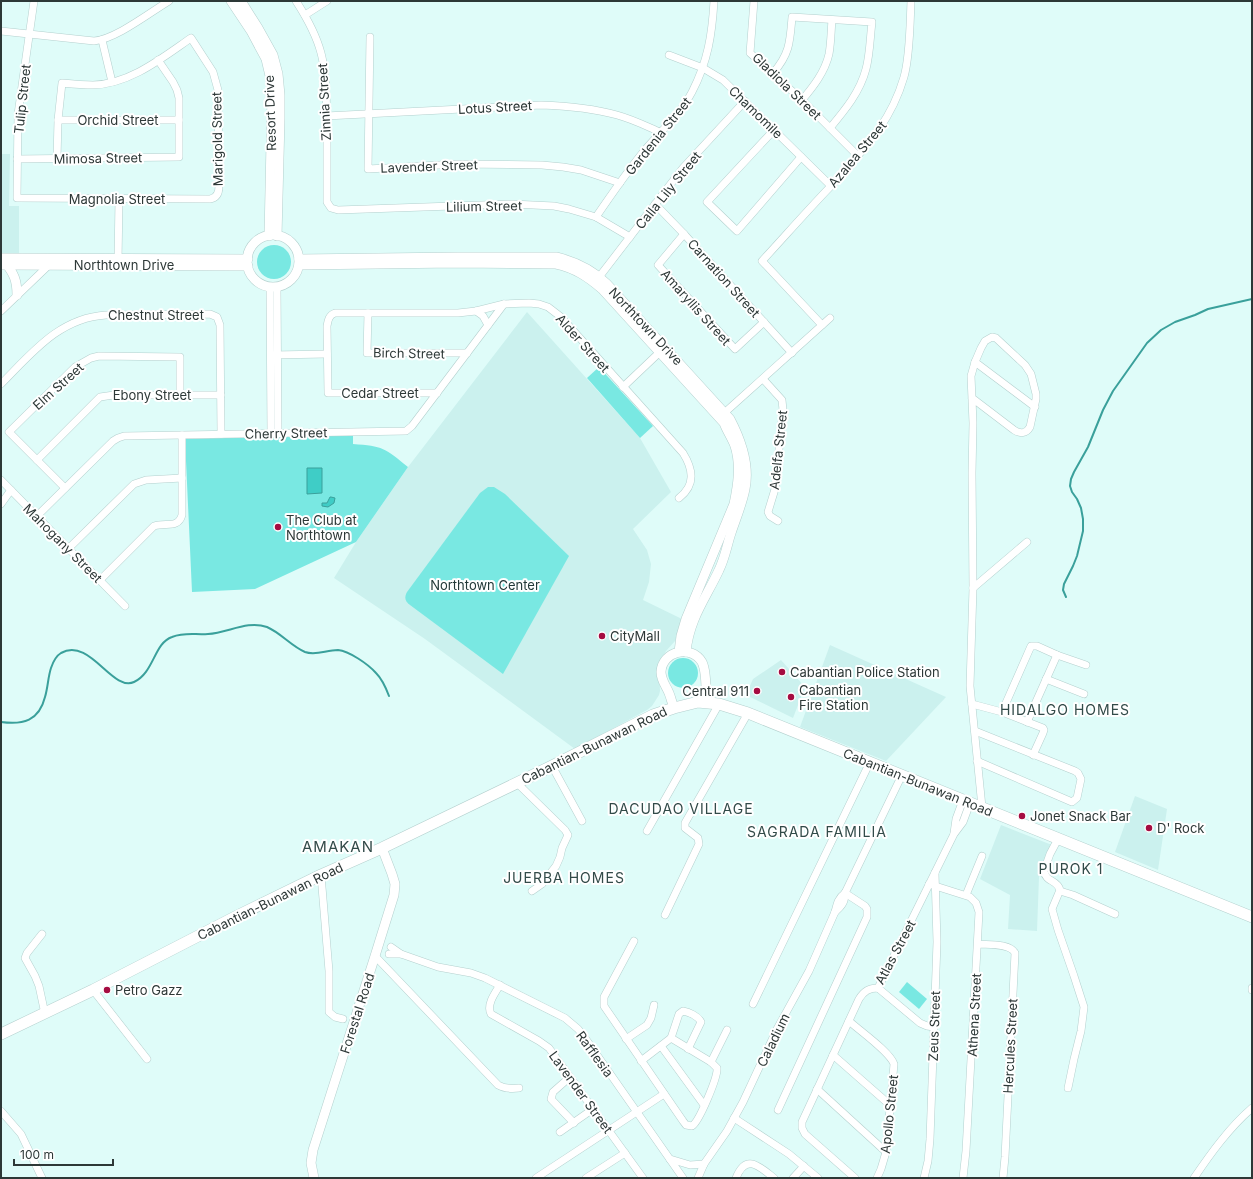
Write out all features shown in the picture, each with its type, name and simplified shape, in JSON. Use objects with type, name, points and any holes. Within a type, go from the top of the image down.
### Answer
[{"type":"main road","name":"Cabantian-Bunawan Road","points":[[1,1034],[93,990],[237,916],[517,783],[638,722],[691,703],[706,702],[719,704],[748,713],[1252,917]]},
{"type":"street","name":"Tulip Street","points":[[17,198],[18,114],[34,1]]},
{"type":"street","points":[[1,30],[94,41],[102,40],[130,26],[168,1]]},
{"type":"street","name":"Resort Drive","points":[[231,1],[266,59],[276,119]]},
{"type":"street","name":"Resort Drive","points":[[241,1],[273,55],[278,74],[280,96],[276,119],[273,236]]},
{"type":"street","name":"Zinnia Street","points":[[296,1],[312,27],[324,66],[326,83],[327,202],[331,208]]},
{"type":"street","points":[[305,15],[327,1]]},
{"type":"street","name":"Gardenia Street","points":[[596,217],[620,183],[692,94],[703,68],[710,42],[714,1]]},
{"type":"street","name":"Gladiola Street","points":[[754,1],[750,53],[802,100],[858,156]]},
{"type":"street","name":"Azalea Street","points":[[822,325],[762,261],[876,136],[886,121],[905,76],[908,59],[911,1]]},
{"type":"street","points":[[773,73],[786,54],[790,39],[792,17],[872,22],[866,69],[861,84],[852,100],[830,128]]},
{"type":"street","points":[[802,100],[819,78],[827,61],[832,20]]},
{"type":"street","name":"Lavender Street","points":[[370,37],[368,169],[457,164],[542,165],[581,170],[620,183]]},
{"type":"street","name":"Marigold Street","points":[[58,120],[62,83],[93,85],[125,78],[158,60],[191,38],[213,72],[218,90],[219,191],[216,196]]},
{"type":"street","points":[[102,40],[112,82]]},
{"type":"street","name":"Chamomile","points":[[669,55],[703,68],[723,80],[831,186]]},
{"type":"street","points":[[158,60],[177,90],[179,98],[179,120]]},
{"type":"street","name":"Calla Lily Street","points":[[597,280],[683,168],[745,101]]},
{"type":"street","name":"Lotus Street","points":[[326,116],[541,105],[563,106],[601,111],[618,115],[660,132]]},
{"type":"street","points":[[57,159],[58,120]]},
{"type":"street","name":"Orchid Street","points":[[58,120],[179,120]]},
{"type":"street","name":"Mimosa Street","points":[[17,159],[179,157],[179,120]]},
{"type":"street","points":[[774,130],[707,202],[737,231],[801,157]]},
{"type":"street","name":"Magnolia Street","points":[[17,198],[210,199],[216,196]]},
{"type":"street","points":[[118,261],[119,199]]},
{"type":"street","name":"Lilium Street","points":[[331,208],[338,210],[512,204],[554,206],[596,217],[630,236]]},
{"type":"street","name":"Carnation Street","points":[[655,204],[792,353]]},
{"type":"street","name":"Amaryllis Street","points":[[684,234],[658,265],[702,314],[735,349],[764,322]]},
{"type":"street","points":[[273,236],[286,239],[294,246],[298,254],[299,262],[296,273],[291,280],[285,284],[273,287],[262,285],[255,280],[250,274],[248,262],[250,250],[255,244],[261,238],[273,236]]},
{"type":"street","points":[[1,311],[50,261]]},
{"type":"street","points":[[3,262],[16,280],[16,295]]},
{"type":"street","name":"Northtown Drive","points":[[3,262],[248,262]]},
{"type":"street","name":"Northtown Drive","points":[[299,262],[556,264],[566,266],[597,280],[602,289],[663,350],[722,416],[738,460],[738,487],[734,504],[686,629],[682,652]]},
{"type":"street","points":[[273,287],[274,434]]},
{"type":"street","name":"Alder Street","points":[[329,317],[335,313],[458,313],[476,311],[504,304],[529,303],[548,307],[561,317],[683,453],[689,462],[692,478],[690,485],[684,494],[679,498]]},
{"type":"street","name":"Cherry Street","points":[[37,516],[118,438],[131,435],[406,431],[412,426],[504,304]]},
{"type":"street","points":[[476,311],[483,316],[488,325]]},
{"type":"street","name":"Birch Street","points":[[368,313],[367,353],[466,353]]},
{"type":"street","name":"Chestnut Street","points":[[1,384],[48,338],[58,330],[82,319],[106,315],[210,314],[217,317],[220,324],[221,434]]},
{"type":"street","name":"Cedar Street","points":[[329,317],[327,326],[328,393],[437,392]]},
{"type":"street","points":[[722,416],[830,318]]},
{"type":"street","points":[[972,398],[1018,433],[1022,433],[1030,427],[1035,407],[1036,394],[1029,370],[996,338],[992,337],[985,341],[980,348],[971,376],[973,423],[973,588],[970,686],[982,807]]},
{"type":"street","points":[[623,387],[663,350]]},
{"type":"street","points":[[274,355],[327,354]]},
{"type":"street","name":"Elm Street","points":[[65,488],[9,432],[75,367],[91,358],[108,355],[180,356],[180,395]]},
{"type":"street","points":[[975,362],[1035,407]]},
{"type":"street","name":"Adelfa Street","points":[[763,379],[780,397],[783,404],[776,482],[768,512],[770,516],[778,521]]},
{"type":"street","name":"Ebony Street","points":[[37,460],[100,397],[114,394],[221,395]]},
{"type":"street","points":[[100,580],[154,526],[158,524],[177,524],[179,522],[182,515],[182,435]]},
{"type":"street","points":[[69,548],[134,484],[146,480],[182,478]]},
{"type":"street","name":"Mahogany Street","points":[[1,480],[125,606]]},
{"type":"street","points":[[1,504],[11,490]]},
{"type":"street","points":[[973,588],[1027,542]]},
{"type":"street","points":[[1002,712],[1031,646],[1037,646],[1086,665]]},
{"type":"street","points":[[674,708],[669,693],[662,680],[662,669],[666,660],[674,653],[682,652],[694,654],[701,661],[703,665],[706,702]]},
{"type":"street","points":[[1027,722],[1057,655]]},
{"type":"street","points":[[1046,679],[1084,694]]},
{"type":"street","points":[[648,831],[719,704]]},
{"type":"street","points":[[972,704],[1002,712],[1043,728],[1044,730],[1033,755]]},
{"type":"street","points":[[665,915],[699,844],[698,838],[685,828],[685,823],[748,713]]},
{"type":"street","points":[[975,731],[1078,773],[1081,779],[1078,794],[1072,802],[977,761]]},
{"type":"street","points":[[753,1004],[870,762]]},
{"type":"street","points":[[552,766],[582,820]]},
{"type":"street","name":"Caladium","points":[[698,1178],[704,1164],[734,1118],[749,1090],[777,1029],[809,971],[836,912],[839,899],[846,893],[902,775]]},
{"type":"street","points":[[517,783],[566,830],[568,835],[556,866],[542,884],[532,891]]},
{"type":"street","name":"Zeus Street","points":[[924,1178],[928,1161],[930,1139],[934,1027],[936,942],[932,885],[935,873],[954,834],[956,819],[967,802]]},
{"type":"street","points":[[1058,839],[1050,854],[1044,874],[1048,879],[1056,884],[1060,890],[1052,909],[1084,1007],[1081,1031],[1068,1088]]},
{"type":"street","name":"Forestal Road","points":[[314,1178],[311,1163],[312,1150],[383,950],[395,884],[382,848]]},
{"type":"street","points":[[932,885],[966,895],[982,856]]},
{"type":"street","points":[[321,876],[329,971],[330,1012],[335,1017],[343,1019]]},
{"type":"street","name":"Atlas Street","points":[[855,1178],[808,1137],[802,1128],[803,1118],[862,995],[869,990],[878,988],[932,885]]},
{"type":"street","points":[[1060,891],[1073,895],[1115,914]]},
{"type":"street","points":[[778,1110],[867,917],[867,909],[865,906],[846,893]]},
{"type":"street","name":"Athena Street","points":[[963,1178],[966,1151],[979,912],[973,899],[966,895]]},
{"type":"street","points":[[42,934],[27,953],[25,958],[36,976],[44,1014]]},
{"type":"street","points":[[634,941],[603,1000],[604,1006],[683,1121],[689,1126],[694,1125],[717,1075],[717,1068],[711,1062],[671,1038]]},
{"type":"street","name":"Hercules Street","points":[[978,944],[1006,946],[1015,953],[1005,1157],[1002,1178]]},
{"type":"street","points":[[383,950],[498,1085],[503,1088],[519,1088]]},
{"type":"street","name":"Rafflesia","points":[[383,950],[401,954],[438,967],[479,976],[565,1018],[578,1028],[683,1178]]},
{"type":"street","name":"Lavender Street","points":[[500,985],[488,1009],[491,1014],[545,1044],[549,1048],[642,1178]]},
{"type":"street","points":[[878,988],[920,1023],[934,1027]]},
{"type":"street","points":[[93,990],[147,1059]]},
{"type":"street","points":[[626,1039],[647,1025],[651,1018],[654,1005]]},
{"type":"street","points":[[642,1061],[671,1038],[681,1012],[686,1012],[699,1019],[701,1024],[688,1049]]},
{"type":"street","name":"Apollo Street","points":[[849,1021],[893,1061],[894,1070],[886,1152],[877,1178]]},
{"type":"street","points":[[711,1062],[727,1030]]},
{"type":"street","points":[[661,1046],[704,1105]]},
{"type":"street","points":[[833,1055],[890,1105]]},
{"type":"street","points":[[570,1077],[553,1092],[551,1098],[574,1122]]},
{"type":"street","points":[[817,1089],[886,1152]]},
{"type":"street","points":[[536,1178],[664,1094]]},
{"type":"street","points":[[1194,1178],[1235,1124],[1252,1108]]},
{"type":"street","points":[[560,1132],[593,1109]]},
{"type":"street","points":[[1,1111],[21,1134],[42,1178]]},
{"type":"street","points":[[734,1118],[789,1154],[818,1178]]},
{"type":"street","points":[[586,1178],[624,1153]]},
{"type":"street","points":[[670,1159],[690,1165],[704,1164]]},
{"type":"street","points":[[736,1178],[746,1164],[751,1163],[756,1164],[774,1178]]},
{"type":"street","points":[[793,1178],[804,1166]]},
{"type":"shaded area","points":[[1,154],[10,154],[9,206],[19,206],[19,256],[1,256]]},
{"type":"shaded area","name":"Northtown Center","points":[[527,312],[640,438],[671,492],[633,529],[647,550],[651,564],[649,582],[643,600],[682,619],[675,641],[666,651],[659,663],[659,695],[652,706],[647,710],[575,749],[425,639],[334,578],[356,542],[408,467]]},
{"type":"shaded area","points":[[307,468],[322,468],[322,493],[307,494]]},
{"type":"shaded area","points":[[330,497],[335,498],[334,503],[328,507],[322,506],[322,503],[327,503]]},
{"type":"shaded area","points":[[830,645],[946,697],[886,761],[800,727]]},
{"type":"shaded area","points":[[781,660],[805,687],[793,718],[746,695],[753,679]]},
{"type":"shaded area","points":[[1135,796],[1167,809],[1158,870],[1115,852]]},
{"type":"shaded area","points":[[1001,825],[1052,845],[1039,877],[1037,931],[1008,929],[1010,895],[980,879]]},
{"type":"green space","points":[[271,245],[277,245],[281,246],[288,252],[291,262],[290,269],[284,276],[277,279],[271,279],[267,278],[260,272],[257,265],[257,259],[258,255],[264,248]]},
{"type":"green space","points":[[599,367],[653,426],[640,438],[587,378]]},
{"type":"green space","name":"The Club at Northtown","points":[[353,435],[353,444],[383,449],[408,467],[356,542],[255,589],[192,592],[185,439]]},
{"type":"green space","name":"Northtown Center","points":[[488,487],[494,487],[505,494],[569,556],[503,674],[410,605],[405,598],[407,592],[480,493]]},
{"type":"green space","points":[[683,658],[694,662],[698,673],[694,684],[683,688],[672,684],[668,673],[672,662]]},
{"type":"green space","points":[[907,982],[927,999],[919,1009],[899,992]]},
{"type":"waterway","points":[[1066,597],[1063,590],[1064,584],[1077,556],[1083,531],[1081,508],[1072,492],[1070,486],[1071,479],[1088,447],[1103,410],[1113,391],[1147,343],[1161,330],[1175,322],[1208,309],[1252,299]]},
{"type":"waterway","points":[[1,722],[23,722],[29,720],[39,711],[45,697],[52,666],[56,657],[61,653],[72,650],[82,652],[117,679],[126,683],[134,682],[141,678],[146,672],[161,645],[172,637],[186,634],[215,633],[252,625],[267,627],[305,652],[317,653],[338,650],[353,655],[373,669],[384,684],[389,696]]},
{"type":"place","name":"The Club at Northtown","points":[[278,527]]},
{"type":"place","name":"CityMall","points":[[602,636]]},
{"type":"place","name":"Cabantian Police Station","points":[[782,672]]},
{"type":"place","name":"Central 911","points":[[757,691]]},
{"type":"place","name":"Cabantian Fire Station","points":[[791,697]]},
{"type":"place","name":"Jonet Snack Bar","points":[[1022,816]]},
{"type":"place","name":"D' Rock","points":[[1149,828]]},
{"type":"place","name":"Petro Gazz","points":[[107,990]]},
{"type":"district","name":"HIDALGO HOMES","points":[[1065,709]]},
{"type":"district","name":"DACUDAO VILLAGE","points":[[681,808]]},
{"type":"district","name":"SAGRADA FAMILIA","points":[[817,831]]},
{"type":"district","name":"AMAKAN","points":[[338,846]]},
{"type":"district","name":"PUROK 1","points":[[1071,868]]},
{"type":"district","name":"JUERBA HOMES","points":[[564,877]]}]
